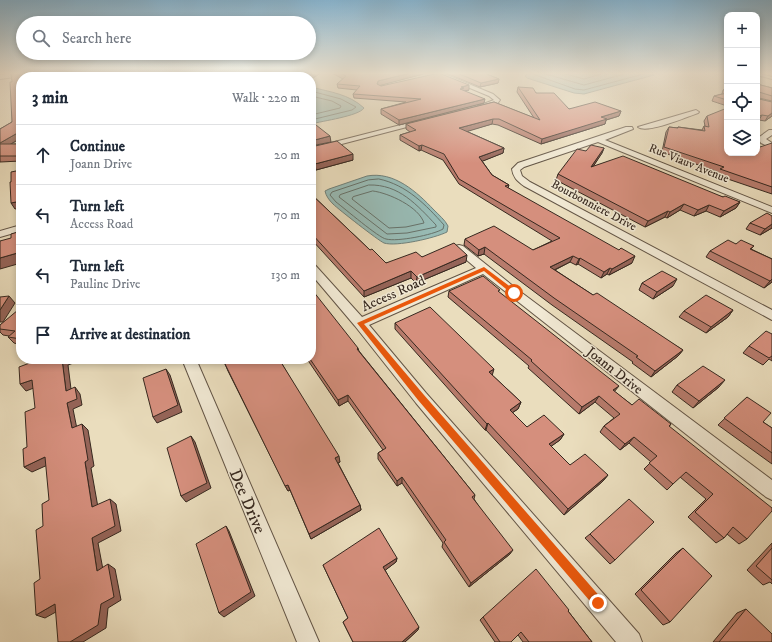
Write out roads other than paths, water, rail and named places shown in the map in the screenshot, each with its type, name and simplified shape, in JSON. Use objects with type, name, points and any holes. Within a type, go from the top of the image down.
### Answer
[{"type":"street","points":[[475,109],[493,103]]},
{"type":"street","name":"Bourbonniere Drive","points":[[696,112],[648,127],[642,127],[640,130],[629,129],[521,165],[516,169],[516,174],[520,180],[527,184],[772,316]]},
{"type":"street","points":[[316,149],[430,120]]},
{"type":"street","points":[[772,132],[762,138],[772,146]]},
{"type":"street","name":"Rue Viauv Avenue","points":[[597,139],[772,210]]},
{"type":"street","points":[[0,234],[16,229]]},
{"type":"street","name":"Joann Drive","points":[[459,248],[484,269],[772,491]]},
{"type":"street","name":"Access Road","points":[[316,273],[360,323],[484,269]]},
{"type":"street","points":[[360,323],[421,398],[631,642]]},
{"type":"street","name":"Dee Drive","points":[[192,364],[308,642]]},
{"type":"water","points":[[316,103],[358,103],[364,108],[361,111],[348,116],[316,123]]},
{"type":"water","points":[[377,175],[396,180],[404,184],[420,196],[444,220],[448,226],[447,232],[406,243],[390,244],[384,243],[358,225],[333,204],[326,195],[325,191],[367,176]]}]
